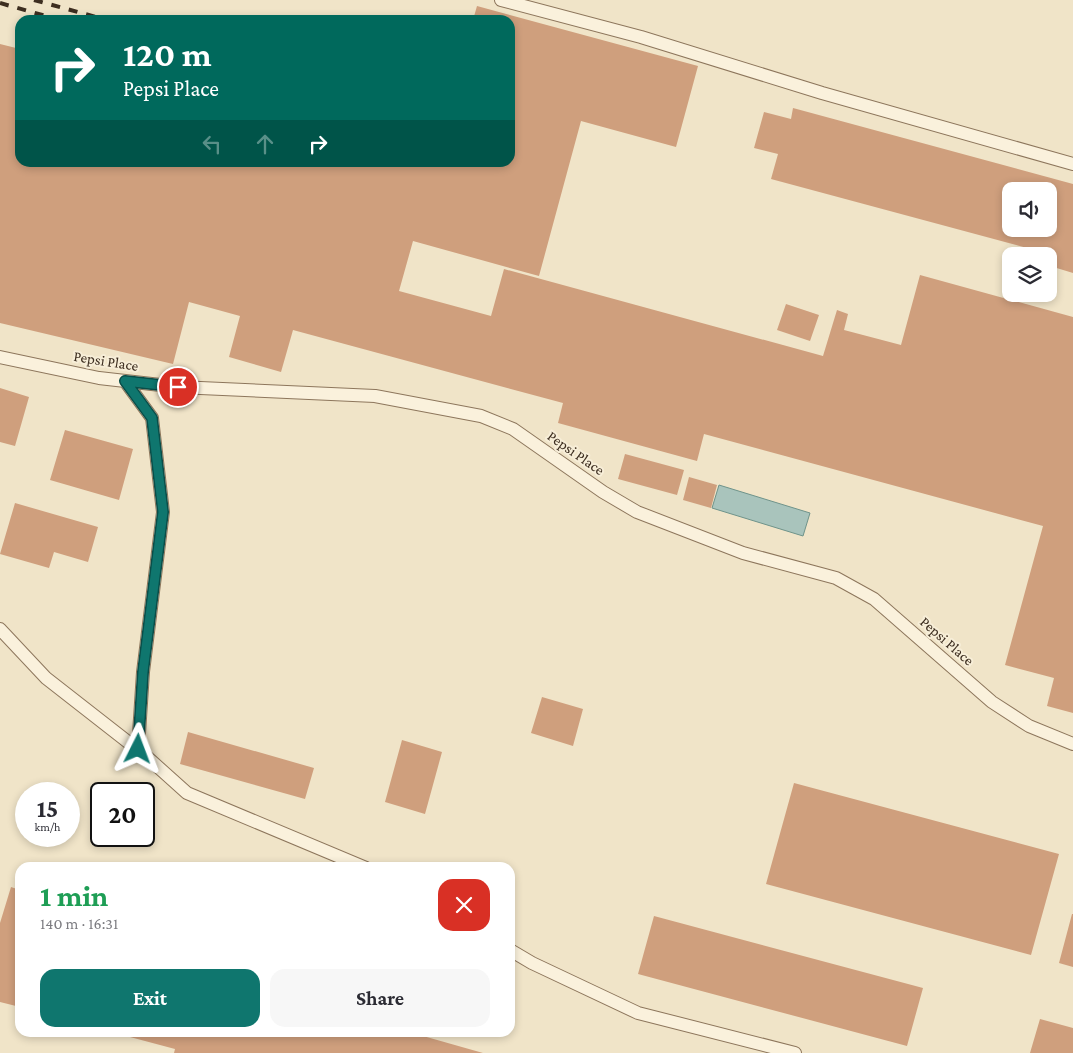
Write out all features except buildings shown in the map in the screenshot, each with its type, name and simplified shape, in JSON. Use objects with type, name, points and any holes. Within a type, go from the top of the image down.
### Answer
[{"type":"lane","points":[[501,0],[641,37],[822,93],[1073,164]]},
{"type":"lane","name":"Pepsi Place","points":[[0,357],[99,378],[178,387],[375,396],[471,414],[505,426],[513,429],[603,492],[637,512],[743,553],[836,578],[874,599],[992,702],[1029,726],[1073,744]]},
{"type":"lane","points":[[125,381],[152,418],[163,512],[143,672],[138,749],[187,792],[352,862]]},
{"type":"lane","points":[[0,630],[46,678],[144,754]]},
{"type":"lane","points":[[515,952],[638,1013],[795,1053]]},
{"type":"water","points":[[719,485],[810,513],[803,536],[712,508]]},
{"type":"railway","points":[[34,0],[89,15]]},
{"type":"railway","points":[[0,3],[42,15]]},
{"type":"route","points":[[138,749],[143,672],[163,512],[152,418],[125,381],[178,387]]}]
